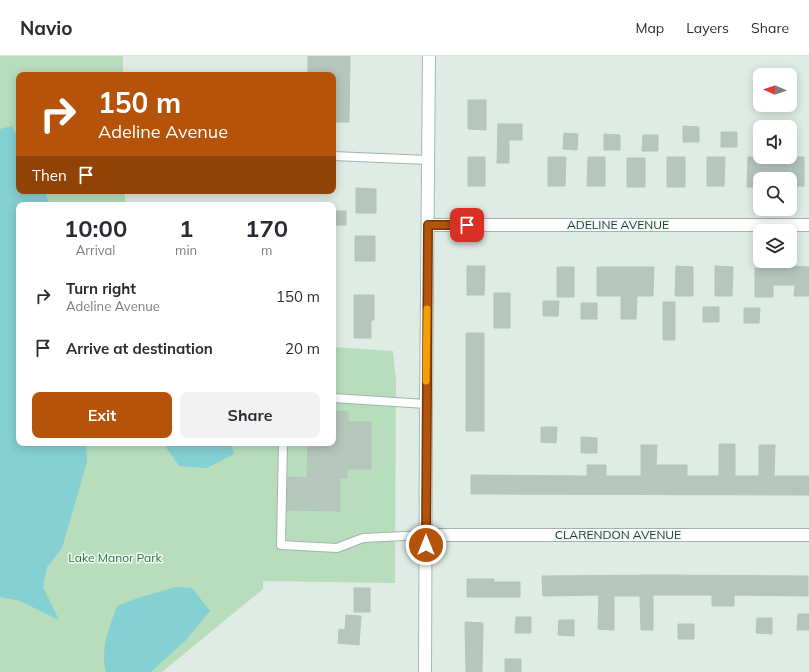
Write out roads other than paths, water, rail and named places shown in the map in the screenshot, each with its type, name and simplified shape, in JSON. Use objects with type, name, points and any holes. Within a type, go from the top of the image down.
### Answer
[{"type":"street","points":[[425,672],[429,56]]},
{"type":"street","name":"ADELINE AVENUE","points":[[428,225],[809,225]]},
{"type":"street","name":"CLARENDON AVENUE","points":[[426,535],[809,535]]},
{"type":"lane","points":[[336,156],[428,160]]},
{"type":"lane","points":[[336,398],[426,404]]},
{"type":"lane","points":[[283,446],[281,544],[337,548],[363,538],[426,535]]},
{"type":"water","points":[[12,126],[16,134],[16,194],[45,194],[49,202],[16,202],[16,446],[86,446],[87,462],[62,548],[47,567],[43,587],[59,620],[20,601],[0,597],[0,129]]},
{"type":"water","points":[[165,446],[232,446],[234,454],[207,468],[179,466]]},
{"type":"water","points":[[176,587],[192,588],[210,611],[186,640],[151,672],[106,672],[104,655],[106,639],[117,606]]},
{"type":"park label","name":"Lake Manor Park","points":[[115,558]]}]
